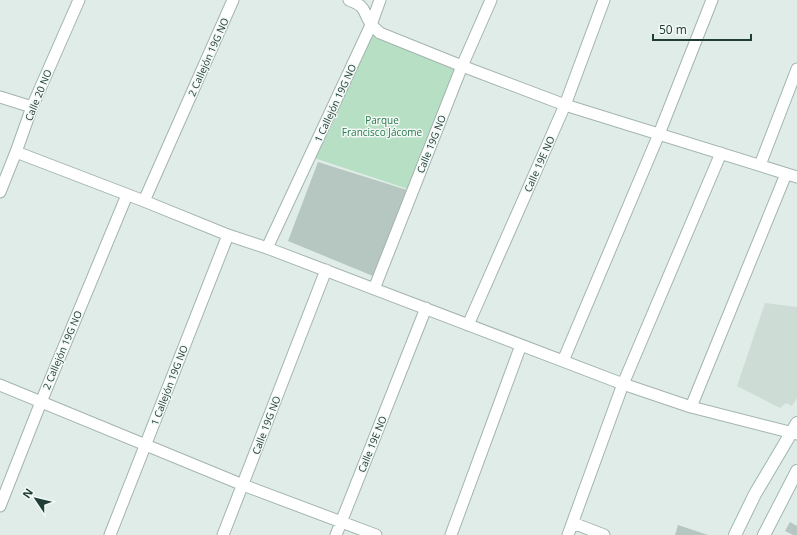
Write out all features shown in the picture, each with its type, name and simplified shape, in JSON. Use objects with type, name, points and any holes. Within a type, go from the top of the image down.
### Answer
[{"type":"main road","points":[[734,535],[755,494],[795,430]]},
{"type":"main road","points":[[764,535],[797,471]]},
{"type":"street","name":"Calle 20 NO","points":[[0,192],[32,107],[79,0]]},
{"type":"street","name":"2 Callejón 19G NO","points":[[144,201],[233,0]]},
{"type":"street","points":[[349,0],[360,4],[365,10],[371,25],[380,33],[462,66],[565,105],[797,177]]},
{"type":"street","name":"1 Callejón 19G NO","points":[[267,248],[371,25],[380,0]]},
{"type":"street","name":"Calle 19G NO","points":[[374,289],[462,66],[491,0]]},
{"type":"street","name":"Calle 19E NO","points":[[468,325],[565,105],[604,0]]},
{"type":"street","points":[[563,361],[659,134],[712,0]]},
{"type":"street","points":[[760,165],[797,69]]},
{"type":"street","points":[[0,97],[32,107]]},
{"type":"street","points":[[786,98],[797,102]]},
{"type":"street","points":[[16,152],[228,235],[326,270],[623,384],[691,407],[795,430]]},
{"type":"street","points":[[568,535],[623,384],[721,153]]},
{"type":"street","points":[[691,407],[786,174]]},
{"type":"street","name":"2 Callejón 19G NO","points":[[0,506],[41,402],[128,195]]},
{"type":"street","name":"1 Callejón 19G NO","points":[[110,535],[228,235]]},
{"type":"street","name":"Calle 19G NO","points":[[223,535],[326,270]]},
{"type":"street","name":"Calle 19E NO","points":[[336,535],[426,308]]},
{"type":"street","points":[[451,535],[521,345]]},
{"type":"street","points":[[0,385],[243,485],[376,535]]},
{"type":"street","points":[[573,523],[604,535]]},
{"type":"shaded area","points":[[765,303],[797,307],[797,398],[792,406],[786,403],[780,408],[737,386]]},
{"type":"green space","name":"Parque Francisco Jácome","points":[[371,33],[456,69],[408,189],[314,158],[330,129]]},
{"type":"building","points":[[318,162],[407,190],[373,276],[288,241]]},
{"type":"building","points":[[790,522],[797,526],[797,535],[793,535],[785,531]]},
{"type":"building","points":[[678,525],[708,535],[675,535]]}]
